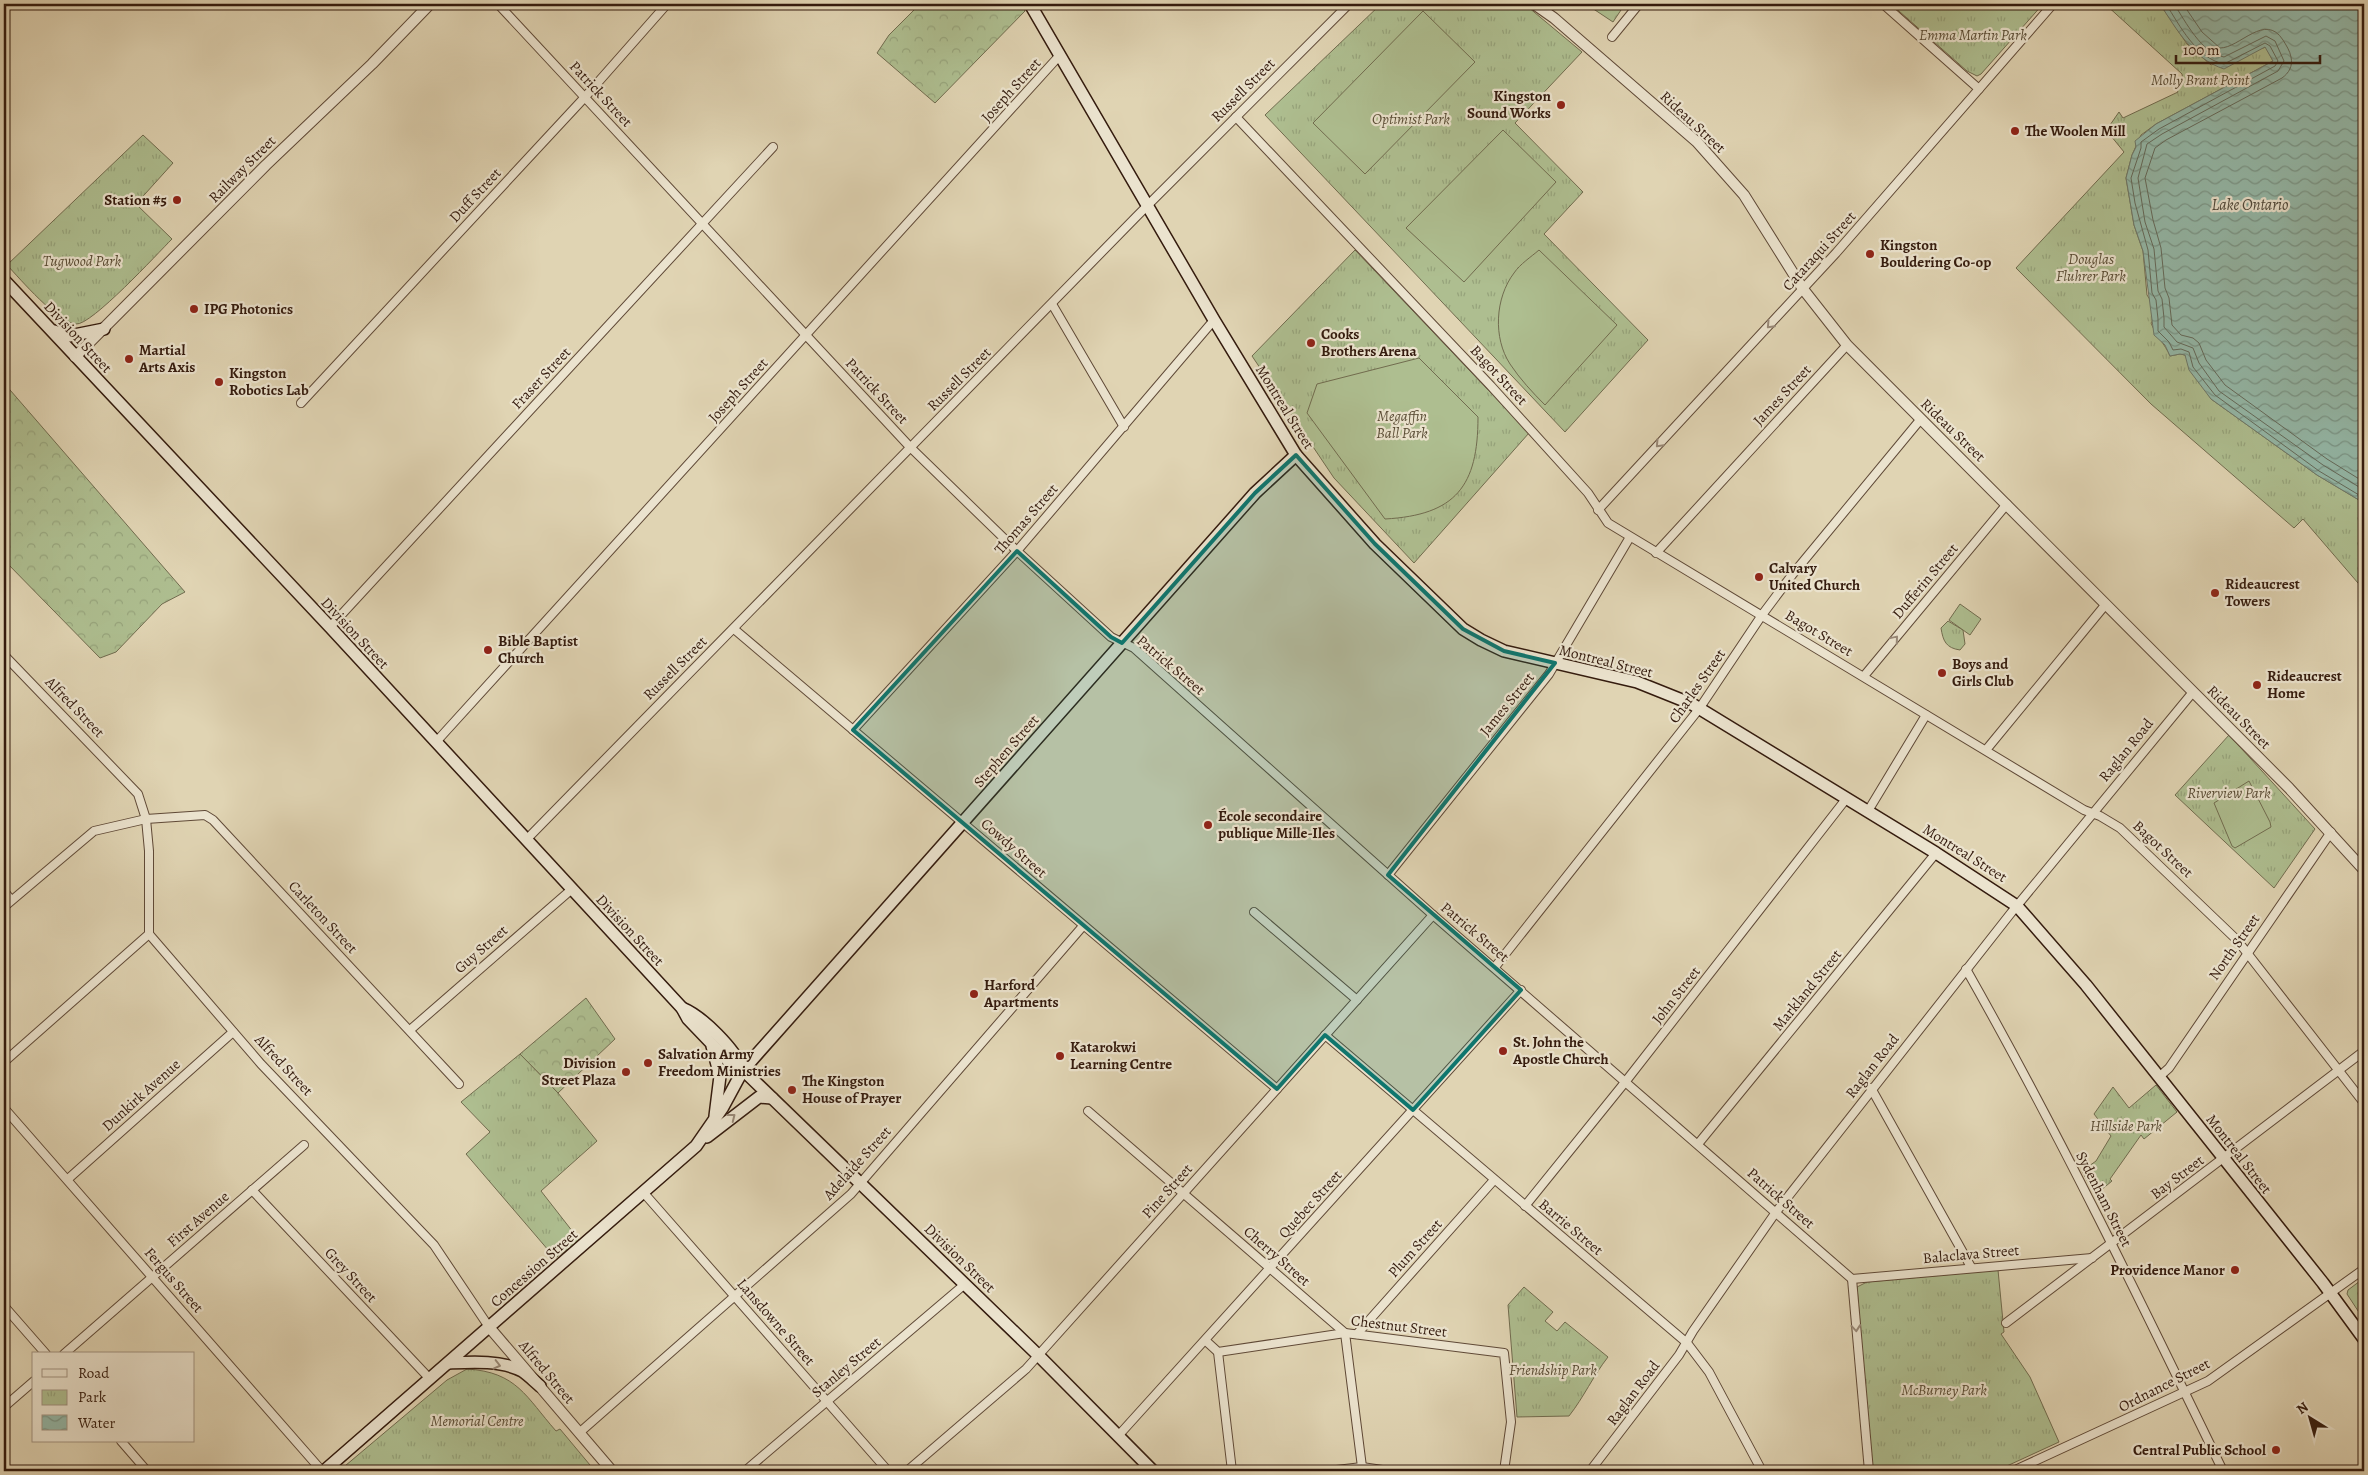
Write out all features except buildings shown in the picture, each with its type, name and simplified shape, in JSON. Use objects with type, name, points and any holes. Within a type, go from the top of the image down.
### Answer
[{"type":"main road","name":"Montreal Street","points":[[1030,4],[1214,320],[1296,455],[1375,544],[1463,629],[1481,640],[1504,651],[1638,682],[1674,695],[1868,811],[2017,906],[2086,985],[2330,1293],[2364,1339]]},
{"type":"main road","name":"Division Street","points":[[4,280],[527,839],[682,1008],[688,1019],[733,1066],[743,1070],[965,1284],[1153,1471]]},
{"type":"main road","points":[[50,329],[69,336],[104,330]]},
{"type":"main road","name":"Stephen Street","points":[[743,1070],[1255,493],[1296,455]]},
{"type":"main road","name":"Division Street","points":[[682,1008],[695,1013],[739,1059],[743,1070]]},
{"type":"main road","points":[[712,1044],[720,1076],[715,1120]]},
{"type":"main road","name":"Concession Street","points":[[323,1471],[696,1146],[715,1120],[743,1070]]},
{"type":"main road","points":[[696,1146],[759,1097],[772,1098]]},
{"type":"main road","points":[[449,1363],[491,1363],[500,1365],[521,1371],[540,1386]]},
{"type":"street","name":"Railway Street","points":[[75,357],[104,330],[266,165],[372,64],[430,4]]},
{"type":"street","name":"Patrick Street","points":[[498,4],[910,447],[1017,551],[1111,637],[1134,648],[1433,915],[1852,1279]]},
{"type":"street","name":"Duff Street","points":[[301,404],[585,96],[667,4]]},
{"type":"street","name":"Russell Street","points":[[527,839],[1148,205],[1349,4]]},
{"type":"street","name":"Rideau Street","points":[[1534,4],[1554,18],[1697,142],[1744,195],[1803,289],[1847,345],[2331,832],[2364,870]]},
{"type":"street","points":[[1612,37],[1640,4]]},
{"type":"street","points":[[1883,4],[1979,89]]},
{"type":"street","name":"Cataraqui Street","points":[[1598,510],[1803,289],[2053,4]]},
{"type":"street","name":"Joseph Street","points":[[436,742],[1060,55]]},
{"type":"street","name":"Bagot Street","points":[[1236,117],[1491,386],[1587,492],[1608,523],[2084,810],[2120,828],[2136,841],[2237,940],[2364,1103]]},
{"type":"street","name":"Fraser Street","points":[[330,627],[773,147]]},
{"type":"street","points":[[1052,304],[1124,427]]},
{"type":"street","name":"Thomas Street","points":[[853,730],[1017,551],[1214,320]]},
{"type":"street","name":"James Street","points":[[1656,553],[1847,345]]},
{"type":"street","name":"Charles Street","points":[[1495,967],[1699,709],[1762,615],[1792,575],[1920,420]]},
{"type":"street","name":"Dufferin Street","points":[[1864,676],[2007,504]]},
{"type":"street","name":"James Street","points":[[1388,875],[1555,664],[1630,537]]},
{"type":"street","points":[[1986,750],[2106,604]]},
{"type":"street","name":"Cowdy Street","points":[[734,629],[1277,1089]]},
{"type":"street","name":"Alfred Street","points":[[4,655],[138,794],[146,819],[149,851],[149,934],[233,1032],[358,1168],[434,1245],[489,1327],[612,1471]]},
{"type":"street","name":"Raglan Road","points":[[1590,1471],[1687,1343],[1776,1212],[1966,969],[2193,692]]},
{"type":"street","points":[[1868,811],[1926,715]]},
{"type":"street","name":"John Street","points":[[1525,1206],[1626,1082],[1846,799]]},
{"type":"street","name":"Carleton Street","points":[[4,907],[94,831],[146,819],[191,815],[205,816],[213,820],[459,1084]]},
{"type":"street","name":"North Street","points":[[2159,1077],[2169,1068],[2331,832]]},
{"type":"street","name":"Markland Street","points":[[1698,1144],[1936,853]]},
{"type":"street","name":"Guy Street","points":[[410,1030],[572,889]]},
{"type":"street","points":[[4,891],[11,900]]},
{"type":"street","points":[[1254,912],[1357,1000]]},
{"type":"street","name":"Pine Street","points":[[907,1471],[1026,1369],[1433,915]]},
{"type":"street","name":"Adelaide Street","points":[[579,1433],[861,1184],[1083,926]]},
{"type":"street","points":[[4,1062],[149,934]]},
{"type":"street","name":"Sydenham Street","points":[[1966,969],[2017,1060],[2111,1244],[2223,1471]]},
{"type":"street","name":"Quebec Street","points":[[1118,1436],[1206,1341],[1521,990]]},
{"type":"street","name":"Dunkirk Avenue","points":[[68,1179],[233,1032]]},
{"type":"street","name":"Barrie Street","points":[[1325,1035],[1687,1343],[1709,1372],[1762,1471]]},
{"type":"street","name":"Bay Street","points":[[2006,1324],[2364,1051]]},
{"type":"street","points":[[1872,1088],[1970,1267]]},
{"type":"street","name":"Fergus Street","points":[[4,1108],[323,1471]]},
{"type":"street","name":"Cherry Street","points":[[1088,1111],[1345,1333]]},
{"type":"street","name":"First Avenue","points":[[66,1352],[304,1145]]},
{"type":"street","name":"Plum Street","points":[[1357,1334],[1494,1180]]},
{"type":"street","name":"Grey Street","points":[[252,1190],[430,1379]]},
{"type":"street","name":"Lansdowne Street","points":[[643,1192],[888,1471]]},
{"type":"street","name":"Balaclava Street","points":[[1852,1279],[1970,1267],[2092,1258]]},
{"type":"street","name":"Ordnance Street","points":[[2013,1471],[2208,1381],[2364,1269]]},
{"type":"street","points":[[1852,1279],[1869,1471]]},
{"type":"street","name":"Stanley Street","points":[[745,1471],[965,1284]]},
{"type":"street","points":[[4,1306],[44,1352]]},
{"type":"street","points":[[1345,1333],[1362,1467]]},
{"type":"street","name":"Chestnut Street","points":[[1218,1352],[1345,1333],[1504,1353],[1512,1422],[1504,1471]]},
{"type":"street","points":[[1206,1341],[1218,1352],[1232,1471]]},
{"type":"street","points":[[4,1408],[32,1383]]},
{"type":"street","points":[[122,1442],[147,1471]]},
{"type":"street","points":[[1328,1471],[1362,1467],[1389,1471]]},
{"type":"highlighted area","points":[[1296,455],[1375,544],[1463,629],[1504,651],[1555,663],[1388,875],[1521,990],[1413,1110],[1325,1035],[1277,1089],[853,730],[1017,551],[1111,637],[1122,643],[1255,493]]},
{"type":"green space","points":[[920,4],[1021,4],[1025,11],[935,103],[877,53],[889,35]]},
{"type":"green space","name":"Optimist Park","points":[[1381,4],[1521,4],[1528,7],[1582,52],[1515,123],[1583,192],[1544,234],[1648,340],[1565,432],[1265,115]]},
{"type":"green space","points":[[1586,4],[1625,4],[1613,22]]},
{"type":"green space","name":"Emma Martin Park","points":[[1891,4],[2043,4],[1981,74],[1977,76],[1967,71]]},
{"type":"green space","name":"Douglas Fluhrer Park","points":[[2105,4],[2160,4],[2187,44],[2211,65],[2266,47],[2273,61],[2156,124],[2141,135],[2132,155],[2126,178],[2134,225],[2143,251],[2147,295],[2151,301],[2153,320],[2151,323],[2170,356],[2185,355],[2211,399],[2317,475],[2364,503],[2364,590],[2303,519],[2294,528],[2151,404],[2016,268],[2124,152],[2111,136],[2114,132],[2110,125],[2119,112],[2123,118],[2178,92],[2176,88],[2183,81],[2182,74]]},
{"type":"green space","points":[[1423,11],[1475,62],[1365,174],[1313,123]]},
{"type":"green space","points":[[1503,130],[1556,182],[1464,282],[1406,228]]},
{"type":"green space","name":"Tugwood Park","points":[[143,135],[173,163],[136,204],[172,239],[124,288],[95,314],[76,324],[68,322],[40,299],[7,265]]},
{"type":"green space","name":"Megaffin Ball Park","points":[[1355,250],[1529,433],[1414,563],[1334,478],[1252,356]]},
{"type":"green space","points":[[1539,250],[1617,325],[1545,405],[1510,364],[1501,342],[1499,330],[1500,306],[1508,283],[1519,267]]},
{"type":"green space","points":[[1419,358],[1478,417],[1477,441],[1473,461],[1467,479],[1458,492],[1446,503],[1429,511],[1385,519],[1307,413],[1317,384]]},
{"type":"green space","points":[[4,383],[185,592],[162,604],[116,652],[100,658],[4,560]]},
{"type":"green space","points":[[1960,604],[1981,619],[1970,635],[1949,620]]},
{"type":"green space","points":[[1948,621],[1963,630],[1965,644],[1960,650],[1951,648],[1944,640],[1941,628]]},
{"type":"green space","name":"Riverview Park","points":[[2229,735],[2315,829],[2274,888],[2175,795]]},
{"type":"green space","points":[[2249,781],[2271,827],[2235,848],[2232,846],[2214,803]]},
{"type":"green space","points":[[586,998],[615,1039],[558,1093],[520,1054]]},
{"type":"green space","points":[[520,1054],[558,1093],[597,1141],[541,1191],[580,1241],[555,1258],[466,1154],[490,1132],[461,1102]]},
{"type":"green space","name":"Hillside Park","points":[[2156,1085],[2177,1112],[2144,1139],[2141,1135],[2110,1179],[2112,1181],[2095,1195],[2082,1171],[2096,1161],[2111,1136],[2094,1114],[2113,1087],[2129,1108]]},
{"type":"green space","name":"McBurney Park","points":[[1998,1270],[2004,1332],[2001,1334],[2030,1377],[2059,1442],[1996,1471],[1872,1471],[1857,1287],[1867,1282]]},
{"type":"green space","points":[[2364,1278],[2364,1320],[2347,1294],[2348,1290]]},
{"type":"green space","name":"Friendship Park","points":[[1524,1287],[1553,1312],[1545,1321],[1557,1331],[1565,1322],[1608,1357],[1569,1416],[1517,1417],[1508,1305]]},
{"type":"green space","name":"Memorial Centre","points":[[467,1369],[498,1375],[519,1388],[556,1431],[560,1429],[595,1471],[339,1471],[447,1380]]},
{"type":"water","name":"Lake Ontario","points":[[2160,4],[2364,4],[2364,503],[2317,475],[2211,399],[2189,370],[2185,355],[2170,356],[2165,345],[2154,335],[2143,251],[2134,225],[2126,178],[2136,147],[2135,141],[2156,124],[2273,61],[2265,47],[2224,69],[2213,64],[2203,58],[2187,42]]},
{"type":"place","name":"Kingston Sound Works","points":[[1561,105]]},
{"type":"place","name":"The Woolen Mill","points":[[2015,131]]},
{"type":"place","name":"Station #5","points":[[177,200]]},
{"type":"place","name":"Kingston Bouldering Co-op","points":[[1870,254]]},
{"type":"place","name":"IPG Photonics","points":[[194,309]]},
{"type":"place","name":"Cooks Brothers Arena","points":[[1311,343]]},
{"type":"place","name":"Martial Arts Axis","points":[[129,359]]},
{"type":"place","name":"Kingston Robotics Lab","points":[[219,382]]},
{"type":"place","name":"Calvary United Church","points":[[1759,577]]},
{"type":"place","name":"Rideaucrest Towers","points":[[2215,593]]},
{"type":"place","name":"Bible Baptist Church","points":[[488,650]]},
{"type":"place","name":"Boys and Girls Club","points":[[1942,673]]},
{"type":"place","name":"Rideaucrest Home","points":[[2257,685]]},
{"type":"place","name":"École secondaire publique Mille-Iles","points":[[1208,825]]},
{"type":"place","name":"Harford Apartments","points":[[974,994]]},
{"type":"place","name":"St. John the Apostle Church","points":[[1503,1051]]},
{"type":"place","name":"Katarokwi Learning Centre","points":[[1060,1056]]},
{"type":"place","name":"Salvation Army Freedom Ministries","points":[[648,1063]]},
{"type":"place","name":"Division Street Plaza","points":[[626,1072]]},
{"type":"place","name":"The Kingston House of Prayer","points":[[792,1090]]},
{"type":"place","name":"Providence Manor","points":[[2235,1270]]},
{"type":"place","name":"Central Public School","points":[[2276,1450]]},
{"type":"park label","name":"Molly Brant Point","points":[[2200,80]]}]
